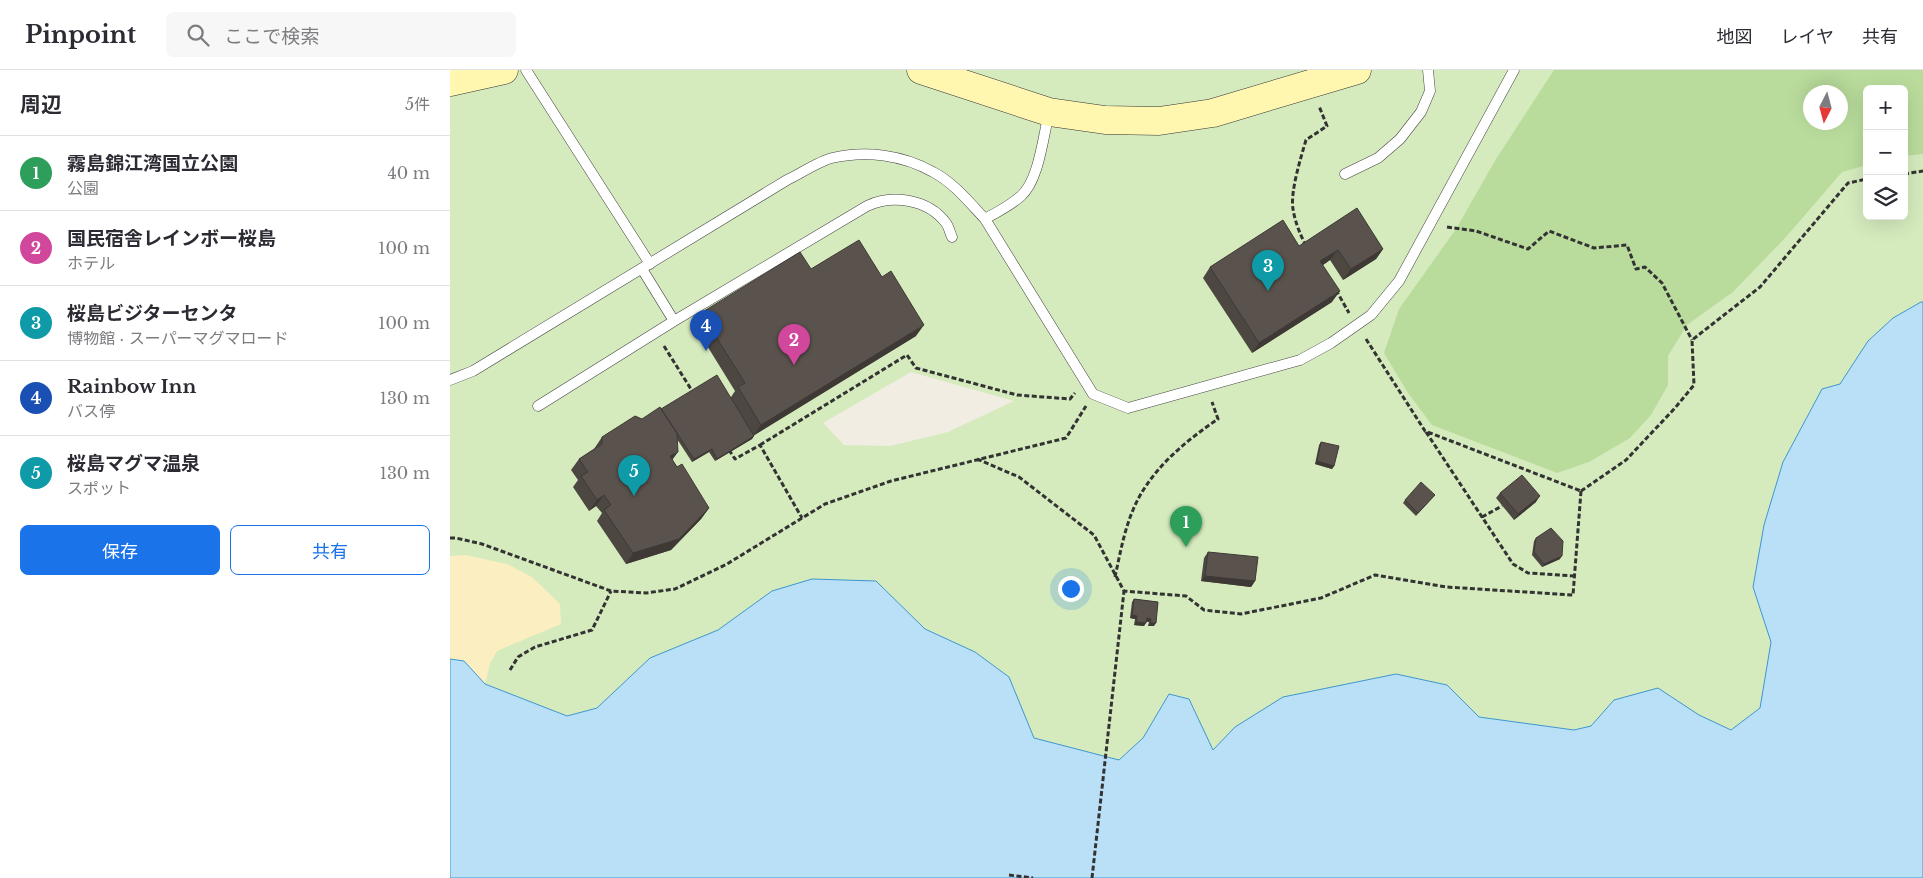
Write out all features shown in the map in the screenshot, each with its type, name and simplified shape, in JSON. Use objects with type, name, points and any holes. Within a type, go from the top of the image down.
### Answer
[{"type":"street","points":[[450,82],[504,70]]},
{"type":"street","points":[[921,70],[1049,112],[1105,120],[1159,121],[1213,113],[1358,70]]},
{"type":"lane","points":[[526,70],[646,266],[674,321]]},
{"type":"lane","points":[[1345,174],[1378,158],[1400,139],[1420,112],[1430,91],[1428,70]]},
{"type":"lane","points":[[450,380],[474,372],[787,180],[830,158],[868,153],[907,160],[935,172],[962,194],[985,219],[1093,394],[1128,408],[1300,360],[1331,343],[1371,315],[1399,281],[1514,70]]},
{"type":"lane","points":[[985,219],[1022,196],[1031,182],[1038,163],[1049,112]]},
{"type":"lane","points":[[538,406],[674,321],[876,201],[912,202],[932,210],[946,224],[952,237]]},
{"type":"path","points":[[1306,247],[1296,225],[1292,206],[1298,168],[1306,140],[1327,126],[1311,84]]},
{"type":"path","points":[[1908,173],[1923,170]]},
{"type":"path","points":[[1692,340],[1760,287],[1848,182],[1863,180]]},
{"type":"path","points":[[1430,225],[1476,231],[1528,249],[1549,231],[1594,248],[1627,245],[1636,269],[1645,268],[1662,283],[1692,340],[1694,386],[1626,460],[1581,491]]},
{"type":"path","points":[[1332,283],[1425,431],[1513,564],[1528,573],[1575,576]]},
{"type":"path","points":[[656,332],[698,400]]},
{"type":"path","points":[[724,442],[735,459],[908,355],[916,368],[1017,395],[1070,399],[1085,382]]},
{"type":"path","points":[[450,538],[482,544],[611,591],[646,593],[675,589],[727,564],[825,504],[891,481],[1066,438],[1093,394]]},
{"type":"path","points":[[1116,577],[1124,536],[1133,510],[1148,481],[1194,435],[1218,419],[1212,402]]},
{"type":"path","points":[[1425,431],[1581,491]]},
{"type":"path","points":[[760,445],[802,518]]},
{"type":"path","points":[[977,459],[1019,477],[1094,535],[1124,591],[1092,878]]},
{"type":"path","points":[[1124,591],[1186,596],[1204,610],[1240,614],[1321,598],[1374,575],[1446,587],[1573,595],[1581,491]]},
{"type":"path","points":[[1482,517],[1502,506]]},
{"type":"path","points":[[510,670],[518,657],[535,647],[592,630],[611,591]]},
{"type":"path","points":[[1009,875],[1033,878]]},
{"type":"green space","points":[[450,70],[1923,70],[1923,878],[450,878]]},
{"type":"green space","points":[[1554,70],[1923,70],[1923,154],[1908,156],[1908,85],[1863,85],[1863,166],[1842,172],[1786,237],[1733,292],[1687,325],[1668,356],[1668,385],[1651,415],[1630,438],[1589,462],[1557,473],[1432,425],[1408,393],[1384,353],[1399,309],[1456,229],[1496,159]]},
{"type":"sand","points":[[465,555],[507,564],[532,577],[560,604],[561,624],[497,651],[490,664],[485,684],[464,661],[450,659],[450,556]]},
{"type":"shaded area","points":[[911,372],[1014,401],[948,432],[890,446],[844,445],[823,423]]},
{"type":"water","points":[[1923,302],[1923,878],[450,878],[450,659],[464,661],[485,684],[567,716],[597,708],[650,658],[718,630],[772,591],[812,579],[876,581],[925,629],[975,652],[1009,677],[1034,738],[1119,760],[1143,738],[1169,694],[1189,699],[1213,750],[1235,727],[1283,697],[1396,674],[1447,685],[1479,717],[1574,730],[1591,726],[1614,700],[1658,688],[1699,715],[1731,730],[1760,708],[1771,642],[1753,587],[1764,525],[1783,462],[1822,389],[1840,384],[1868,341],[1893,318]]},
{"type":"building","points":[[1357,208],[1383,249],[1351,269],[1338,250],[1320,261],[1340,291],[1259,343],[1210,267],[1283,220],[1299,246]]},
{"type":"building","points":[[859,240],[882,277],[891,271],[924,325],[761,425],[738,387],[745,383],[701,313],[800,252],[811,269]]},
{"type":"building","points":[[717,375],[754,436],[717,459],[712,449],[694,459],[661,409]]},
{"type":"building","points":[[660,407],[677,433],[678,452],[670,456],[677,467],[682,464],[709,508],[679,539],[633,553],[604,510],[611,505],[604,495],[597,500],[581,476],[588,472],[579,459],[602,444],[602,437],[635,416],[642,419]]},
{"type":"building","points":[[1321,442],[1339,446],[1334,466],[1317,461]]},
{"type":"building","points":[[1522,475],[1540,496],[1518,514],[1500,493]]},
{"type":"building","points":[[1421,482],[1435,495],[1418,513],[1405,500]]},
{"type":"building","points":[[1551,528],[1563,541],[1562,556],[1544,564],[1534,552],[1536,538]]},
{"type":"building","points":[[1208,552],[1258,557],[1255,581],[1205,576]]},
{"type":"building","points":[[1134,599],[1158,602],[1156,623],[1150,623],[1151,619],[1147,618],[1146,623],[1136,622],[1137,616],[1132,615]]},
{"type":"place","name":"桜島ビジターセンタ","points":[[1268,291]]},
{"type":"place","name":"Rainbow Inn","points":[[706,351]]},
{"type":"place","name":"国民宿舎レインボー桜島","points":[[794,365]]},
{"type":"place","name":"桜島マグマ温泉","points":[[634,496]]},
{"type":"place","name":"霧島錦江湾国立公園","points":[[1186,547]]}]
